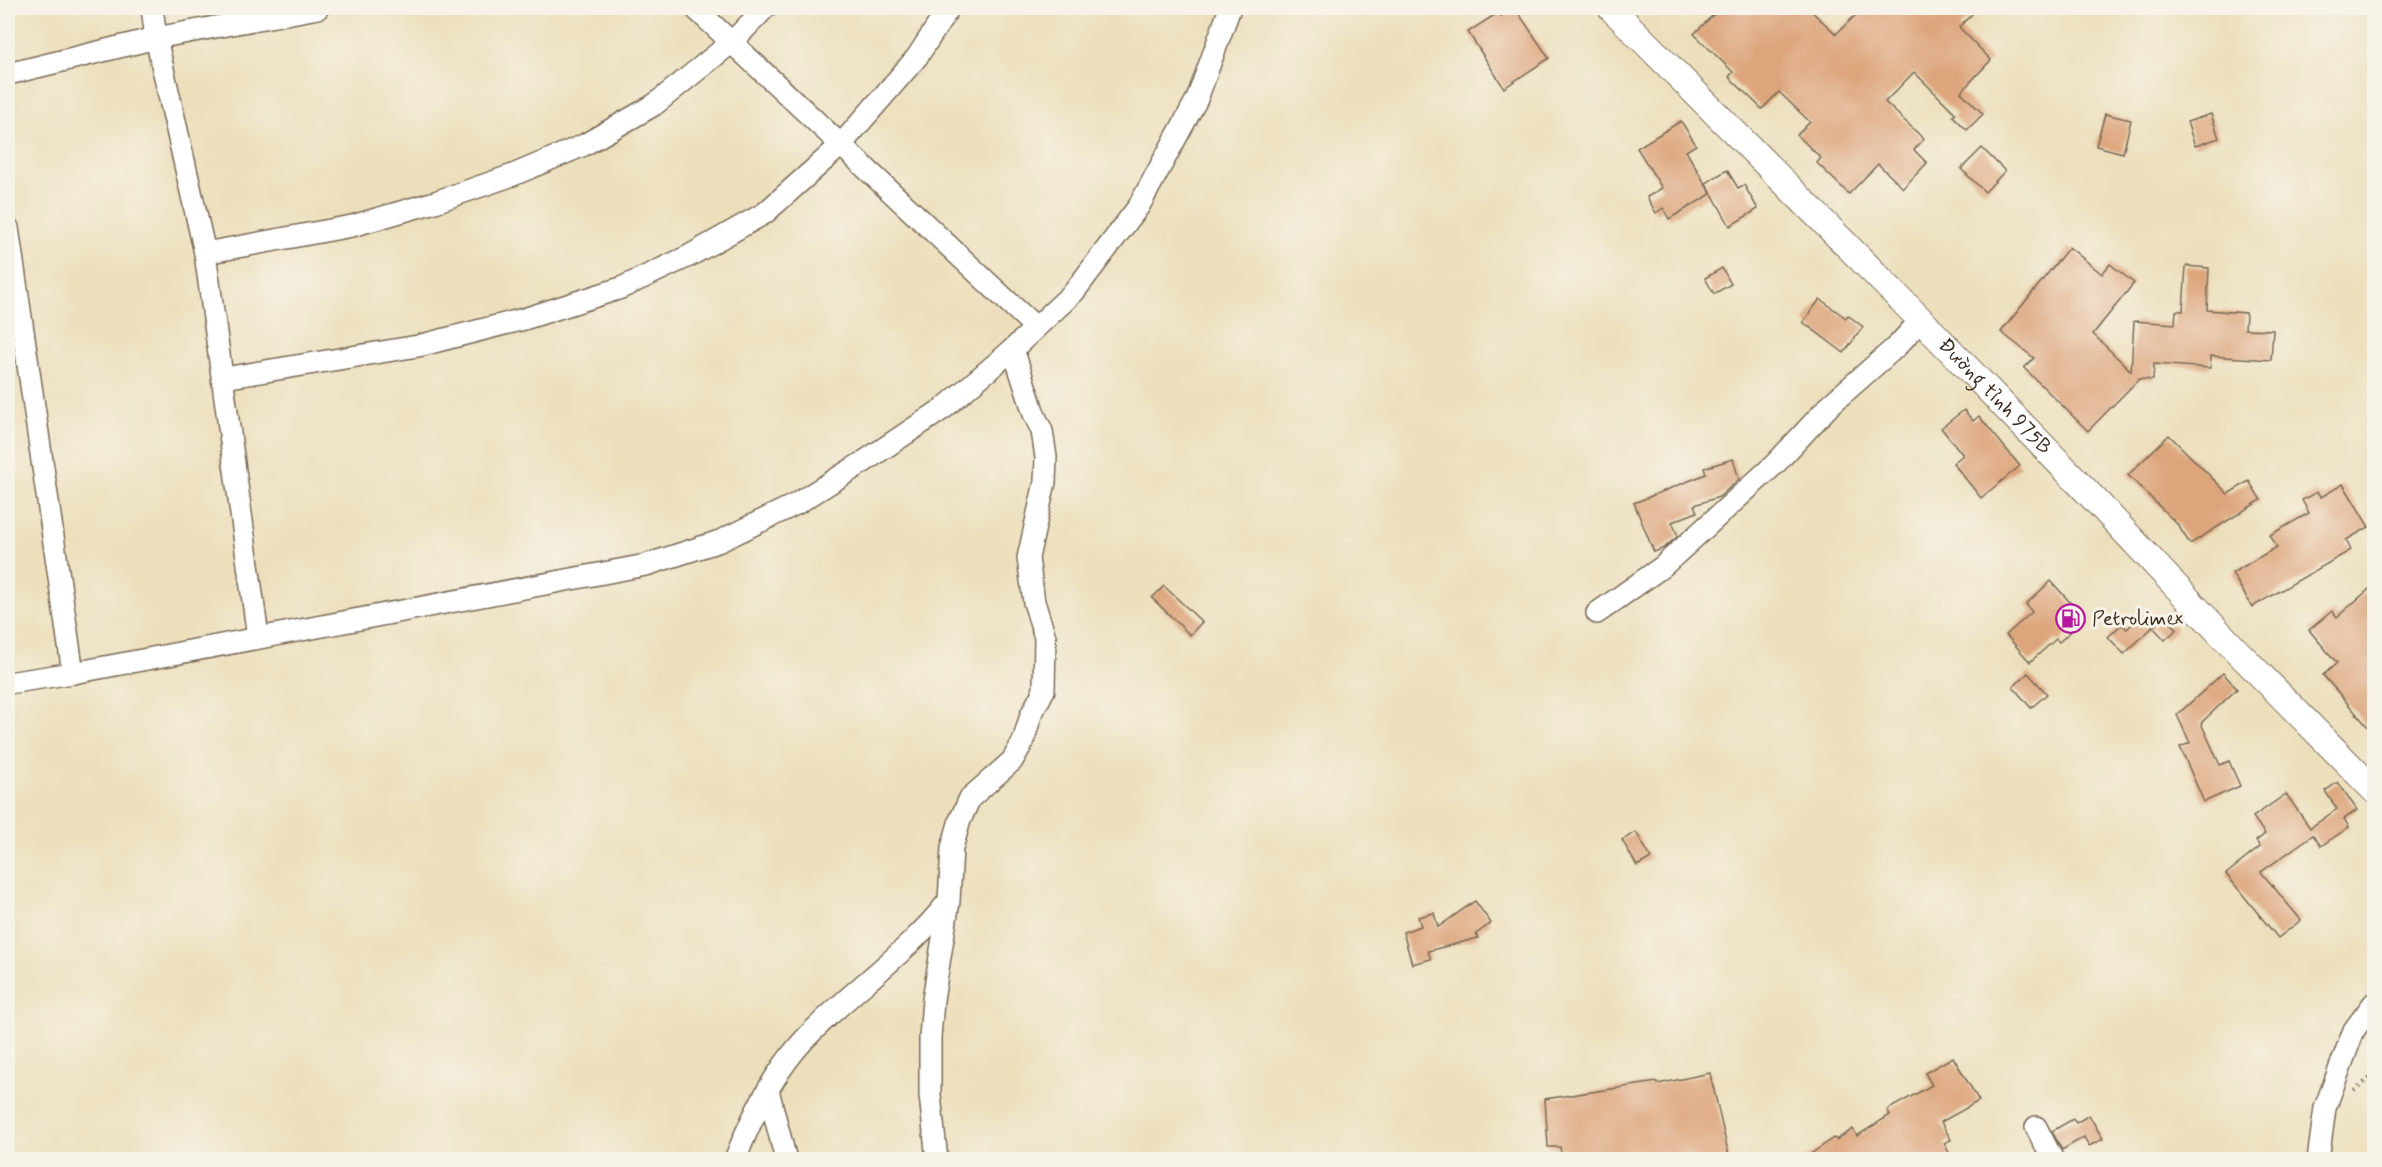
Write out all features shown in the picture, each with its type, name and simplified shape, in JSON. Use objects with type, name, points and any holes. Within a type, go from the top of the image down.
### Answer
[{"type":"main road","name":"Đường tỉnh 975B","points":[[1611,8],[1922,320],[2231,645],[2374,790]]},
{"type":"street","points":[[152,8],[156,38],[205,253],[258,637]]},
{"type":"street","points":[[8,74],[156,38],[318,8]]},
{"type":"street","points":[[695,8],[1035,327]]},
{"type":"street","points":[[205,253],[352,226],[435,202],[513,175],[584,145],[654,105],[732,42],[765,8]]},
{"type":"street","points":[[224,378],[418,346],[524,319],[621,288],[689,256],[765,213],[840,146],[917,57],[949,8]]},
{"type":"street","points":[[8,683],[73,673],[646,565],[720,542],[796,504],[865,462],[944,408],[1013,349],[1074,292],[1139,206],[1197,99],[1230,8]]},
{"type":"street","points":[[8,228],[11,271],[73,673]]},
{"type":"street","points":[[1597,613],[1662,567],[1776,463],[1831,404],[1897,346],[1922,320]]},
{"type":"street","points":[[937,1160],[930,1095],[930,1038],[933,1000],[949,901],[952,848],[960,820],[970,798],[1012,762],[1023,742],[1031,715],[1044,690],[1045,637],[1034,602],[1028,558],[1045,482],[1046,457],[1042,431],[1034,414],[1013,349]]},
{"type":"street","points":[[735,1160],[768,1090],[784,1065],[804,1041],[908,947],[949,901]]},
{"type":"street","points":[[2318,1160],[2325,1108],[2354,1030],[2374,1003]]},
{"type":"street","points":[[768,1090],[786,1160]]},
{"type":"street","points":[[2036,1127],[2053,1160]]},
{"type":"building","points":[[1515,8],[1549,58],[1504,88],[1468,32],[1499,12],[1501,16]]},
{"type":"building","points":[[1720,8],[1808,8],[1836,34],[1863,8],[1978,8],[1959,27],[1991,60],[1961,92],[1983,114],[1967,130],[1953,116],[1956,114],[1914,72],[1885,102],[1924,139],[1914,150],[1927,163],[1903,188],[1878,164],[1849,194],[1817,163],[1821,158],[1797,135],[1810,122],[1779,92],[1762,109],[1729,77],[1733,72],[1694,34]]},
{"type":"building","points":[[2105,114],[2131,120],[2123,153],[2096,146]]},
{"type":"building","points":[[2211,114],[2219,138],[2195,146],[2187,122]]},
{"type":"building","points":[[1681,121],[1696,145],[1686,151],[1711,194],[1669,219],[1663,208],[1656,213],[1647,197],[1662,188],[1637,148]]},
{"type":"building","points":[[1982,148],[2005,171],[1985,192],[1961,169]]},
{"type":"building","points":[[1727,170],[1738,188],[1744,185],[1758,209],[1730,226],[1706,183]]},
{"type":"building","points":[[2069,247],[2102,274],[2110,264],[2134,283],[2093,334],[2131,371],[2134,321],[2175,324],[2176,311],[2183,311],[2186,266],[2209,268],[2207,310],[2246,313],[2245,329],[2273,330],[2271,360],[2211,356],[2210,368],[2154,364],[2153,380],[2139,379],[2088,431],[2024,368],[2034,358],[2001,332]]},
{"type":"building","points":[[1722,268],[1731,284],[1714,294],[1705,278]]},
{"type":"building","points":[[1820,299],[1846,318],[1848,315],[1863,327],[1844,353],[1803,322]]},
{"type":"building","points":[[1964,410],[1973,421],[1979,416],[2020,466],[1981,498],[1953,463],[1963,455],[1941,428]]},
{"type":"building","points":[[2169,435],[2228,494],[2249,481],[2261,500],[2190,544],[2178,525],[2128,475]]},
{"type":"building","points":[[1733,459],[1739,479],[1719,497],[1694,505],[1697,512],[1672,522],[1678,536],[1664,548],[1654,552],[1634,503],[1706,474],[1704,468]]},
{"type":"building","points":[[2343,484],[2369,527],[2346,540],[2351,550],[2252,607],[2232,573],[2277,547],[2270,535],[2309,513],[2302,500],[2317,492],[2321,497]]},
{"type":"building","points":[[2051,581],[2085,619],[2059,642],[2056,639],[2030,662],[2006,635],[2032,612],[2026,604]]},
{"type":"building","points":[[2374,585],[2374,734],[2323,675],[2337,663],[2309,630],[2332,611],[2337,617]]},
{"type":"building","points":[[1164,586],[1202,622],[1190,635],[1152,598]]},
{"type":"building","points":[[2142,615],[2153,627],[2124,654],[2108,637],[2122,624],[2127,629]]},
{"type":"building","points":[[2165,616],[2177,629],[2165,640],[2153,627]]},
{"type":"building","points":[[2028,673],[2047,694],[2031,708],[2013,687]]},
{"type":"building","points":[[2223,673],[2237,689],[2201,723],[2220,765],[2229,761],[2240,786],[2204,802],[2180,747],[2190,743],[2177,715]]},
{"type":"building","points":[[2338,782],[2357,810],[2344,819],[2349,827],[2321,846],[2313,835],[2261,872],[2301,920],[2278,938],[2226,874],[2260,847],[2256,841],[2265,834],[2253,817],[2286,794],[2310,828],[2337,809],[2325,791]]},
{"type":"building","points":[[1636,832],[1651,858],[1637,866],[1622,840]]},
{"type":"building","points":[[1475,901],[1491,923],[1476,934],[1478,938],[1428,951],[1431,959],[1412,964],[1403,932],[1421,926],[1418,917],[1434,913],[1438,927]]},
{"type":"building","points":[[1953,1057],[1979,1101],[1941,1122],[1951,1140],[1944,1143],[1953,1160],[1802,1160],[1834,1138],[1836,1140],[1853,1129],[1857,1136],[1890,1115],[1887,1110],[1932,1085],[1925,1073]]},
{"type":"building","points":[[1710,1073],[1730,1160],[1690,1160],[1689,1154],[1665,1160],[1562,1160],[1560,1147],[1548,1147],[1545,1099],[1657,1082],[1658,1084]]},
{"type":"building","points":[[2089,1115],[2103,1139],[2089,1146],[2084,1137],[2062,1150],[2052,1131],[2073,1119],[2076,1123]]},
{"type":"place","name":"Petrolimex","points":[[2071,619]]}]
